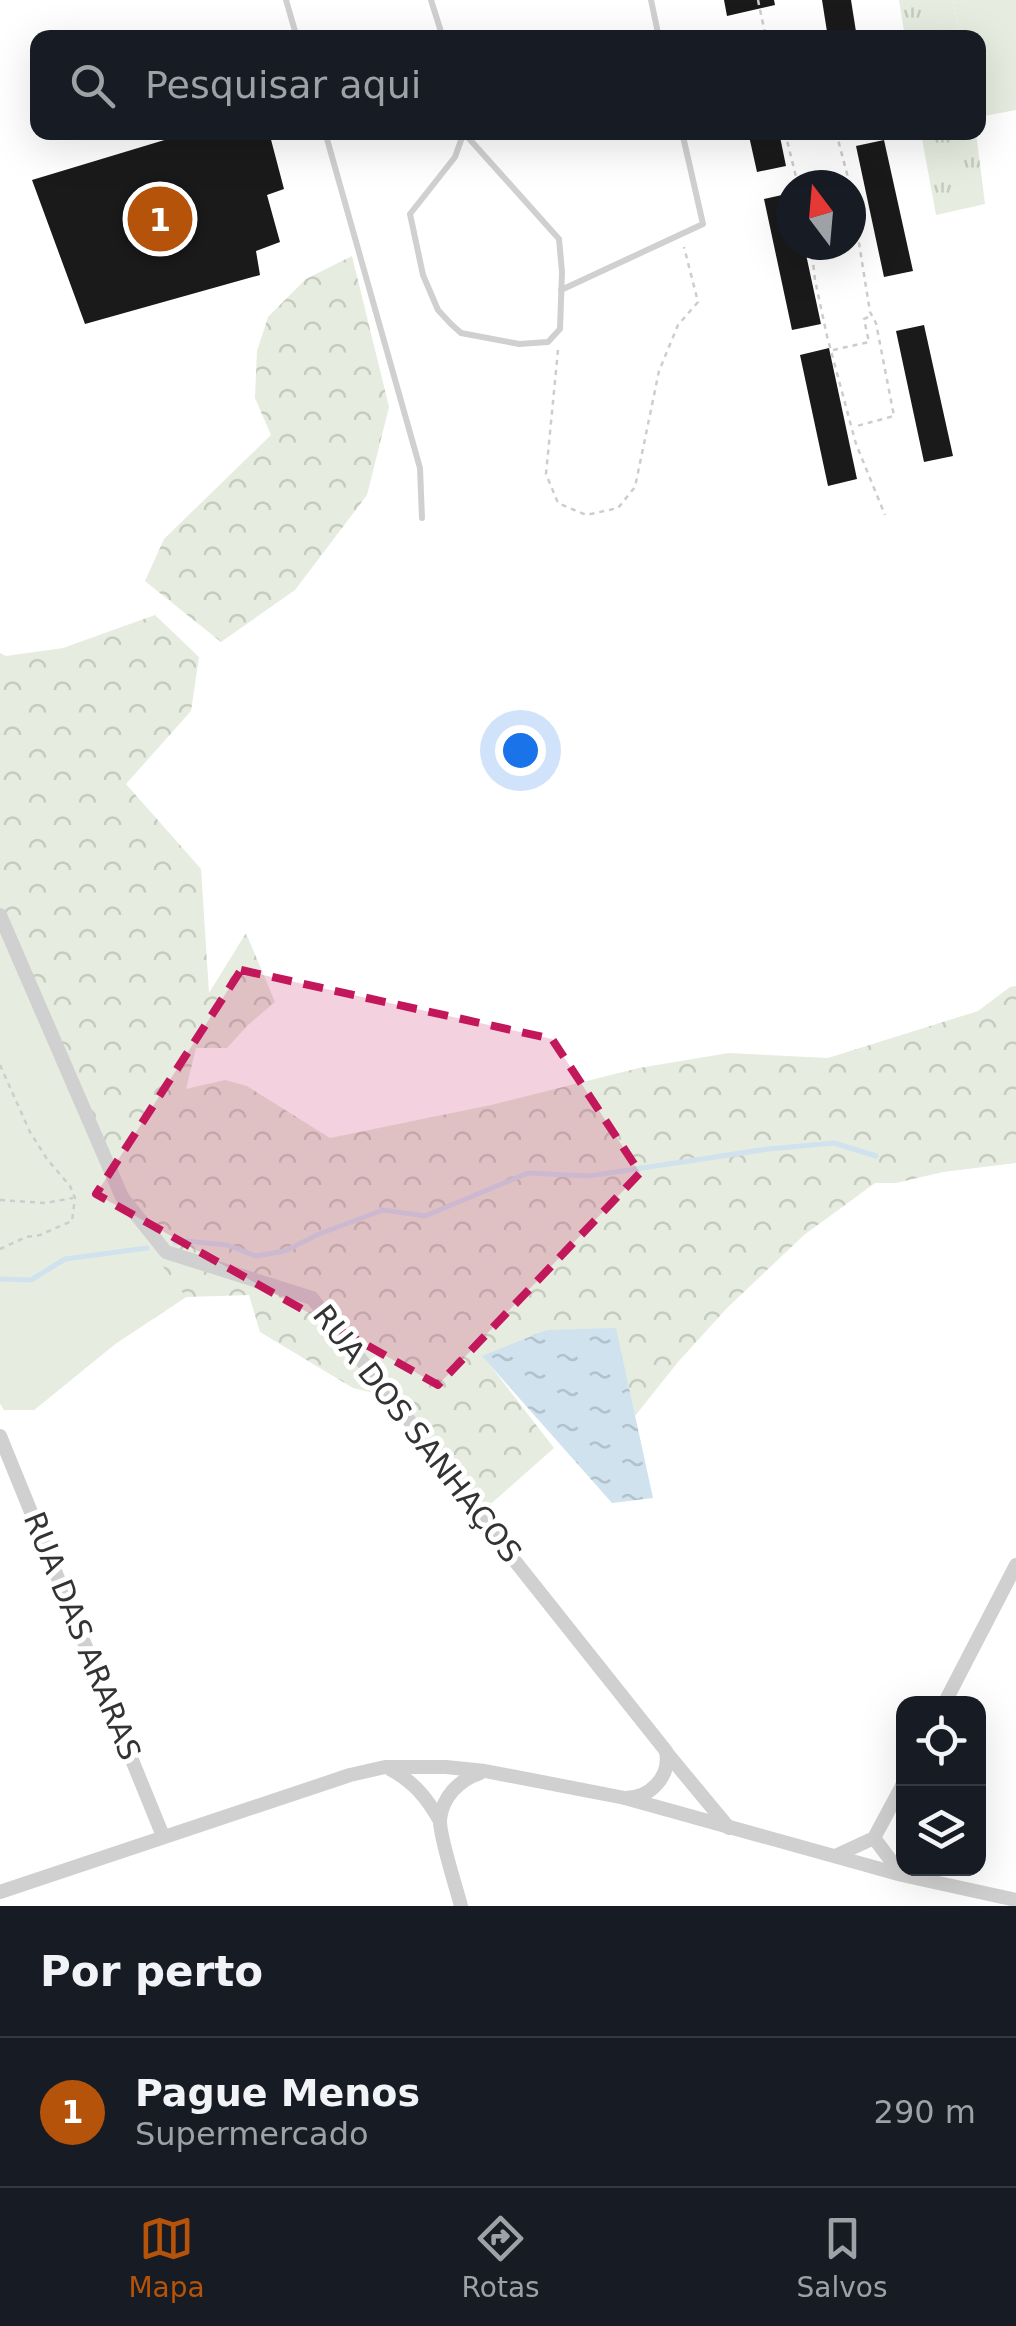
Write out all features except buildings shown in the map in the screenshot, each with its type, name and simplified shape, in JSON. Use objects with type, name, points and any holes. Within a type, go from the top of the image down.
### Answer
[{"type":"street","name":"RUA DOS SANHAÇOS","points":[[0,915],[122,1198],[166,1252],[312,1298],[511,1556],[729,1828]]},
{"type":"street","name":"RUA DAS ARARAS","points":[[0,1436],[163,1836]]},
{"type":"street","points":[[948,1696],[1016,1565]]},
{"type":"street","points":[[625,1798],[636,1798],[656,1786],[665,1773],[666,1751]]},
{"type":"street","points":[[385,1766],[412,1783],[440,1821],[461,1906]]},
{"type":"street","points":[[0,1892],[385,1766],[485,1771],[625,1798],[896,1873]]},
{"type":"street","points":[[440,1821],[453,1790],[467,1777],[485,1771]]},
{"type":"street","points":[[834,1856],[874,1838],[902,1786]]},
{"type":"street","points":[[874,1838],[896,1867]]},
{"type":"street","points":[[907,1876],[1016,1900]]},
{"type":"lane","points":[[286,0],[295,30]]},
{"type":"lane","points":[[431,0],[442,30]]},
{"type":"lane","points":[[651,0],[658,30]]},
{"type":"lane","points":[[327,140],[420,468],[422,518]]},
{"type":"lane","points":[[461,140],[455,157],[410,214],[423,275],[438,310],[461,334],[519,344],[548,342],[560,329],[559,239],[470,140]]},
{"type":"lane","points":[[561,290],[703,224],[684,140]]},
{"type":"path","points":[[758,0],[764,30]]},
{"type":"path","points":[[787,140],[794,170]]},
{"type":"path","points":[[838,140],[846,170]]},
{"type":"path","points":[[560,329],[546,474],[558,503],[586,515],[618,508],[636,487],[659,372],[678,325],[698,302],[681,235]]},
{"type":"path","points":[[813,260],[856,444],[885,515]]},
{"type":"path","points":[[852,428],[894,416],[863,260]]},
{"type":"path","points":[[832,351],[869,342],[864,319],[872,315]]},
{"type":"path","points":[[0,1065],[30,1132],[70,1186],[74,1198],[72,1220],[0,1248]]},
{"type":"path","points":[[0,1200],[45,1203],[74,1198]]},
{"type":"highlighted area","points":[[241,970],[552,1039],[640,1173],[438,1385],[96,1194]]},
{"type":"green space","points":[[899,0],[953,0],[959,30],[904,30]]},
{"type":"green space","points":[[953,0],[1016,0],[1016,110],[986,116],[986,30],[959,30]]},
{"type":"green space","points":[[922,140],[977,140],[985,204],[936,215]]},
{"type":"green space","points":[[352,256],[389,407],[367,495],[295,590],[221,642],[145,581],[164,539],[271,435],[255,398],[257,351],[268,317],[306,279]]},
{"type":"green space","points":[[155,615],[199,657],[191,711],[126,784],[201,869],[209,993],[246,933],[275,1002],[227,1048],[196,1048],[186,1089],[225,1080],[247,1086],[330,1138],[491,1105],[639,1068],[729,1053],[828,1058],[978,1011],[1016,986],[1016,1163],[875,1183],[804,1235],[727,1308],[635,1416],[615,1328],[483,1356],[554,1448],[485,1509],[399,1399],[353,1388],[260,1332],[249,1295],[186,1297],[115,1344],[34,1410],[4,1410],[0,1403],[0,653],[6,656],[63,648]]},
{"type":"green space","points":[[0,932],[121,1211],[186,1297],[115,1344],[34,1410],[4,1410],[0,1403]]},
{"type":"water","points":[[616,1328],[653,1498],[612,1503],[482,1356],[547,1330]]},
{"type":"waterway","points":[[175,1243],[227,1245],[256,1256],[285,1251],[383,1210],[425,1216],[528,1173],[589,1176],[834,1143],[876,1156]]},
{"type":"waterway","points":[[0,1279],[31,1280],[65,1259],[147,1248]]},
{"type":"place","name":"Pague Menos","points":[[160,219]]}]
